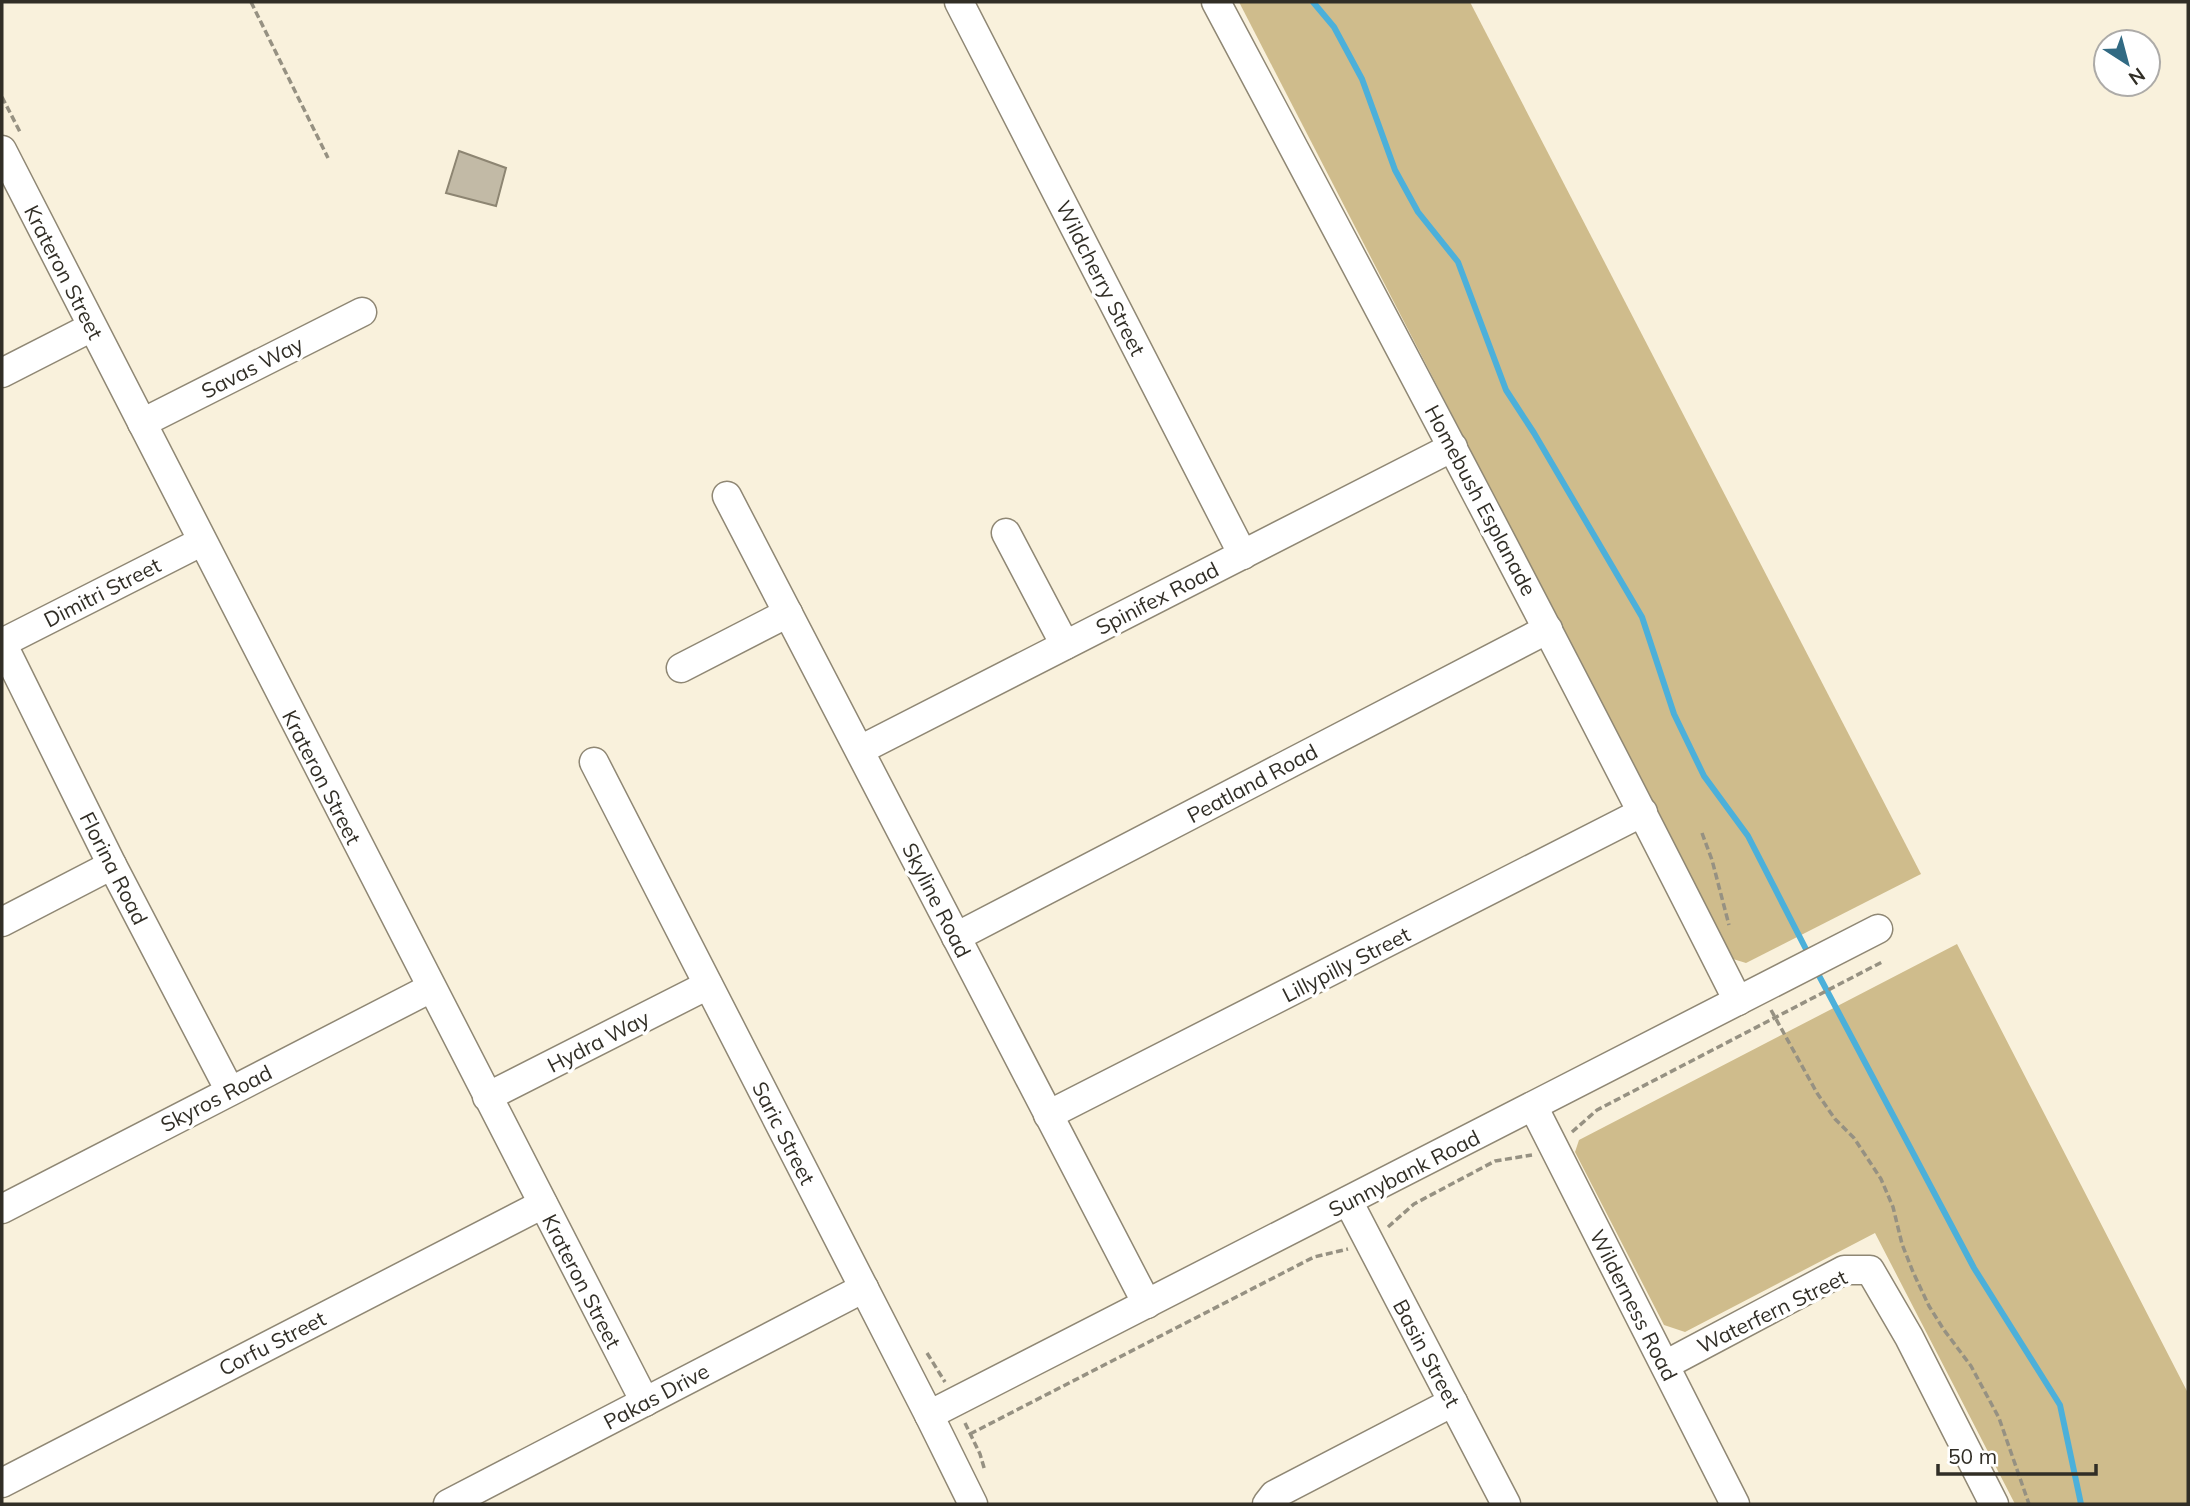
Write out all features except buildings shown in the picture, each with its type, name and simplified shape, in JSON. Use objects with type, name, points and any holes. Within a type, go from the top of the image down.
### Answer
[{"type":"street","name":"Wildcherry Street","points":[[959,2],[1243,555]]},
{"type":"street","name":"Homebush Esplanade","points":[[1216,2],[1453,447],[1643,813],[1749,996]]},
{"type":"street","name":"Krateron Street","points":[[2,150],[645,1402]]},
{"type":"street","name":"Savas Way","points":[[142,423],[362,312]]},
{"type":"street","points":[[2,373],[92,327]]},
{"type":"street","name":"Spinifex Road","points":[[860,750],[1453,447]]},
{"type":"street","name":"Skyline Road","points":[[727,496],[1147,1304]]},
{"type":"street","points":[[1006,533],[1065,645]]},
{"type":"street","name":"Dimitri Street","points":[[2,643],[201,542]]},
{"type":"street","points":[[681,668],[788,612]]},
{"type":"street","name":"Peatland Road","points":[[957,937],[1548,629]]},
{"type":"street","name":"Florina Road","points":[[2,643],[112,865],[230,1091]]},
{"type":"street","name":"Saric Street","points":[[594,762],[972,1504]]},
{"type":"street","name":"Lillypilly Street","points":[[1048,1115],[1643,813]]},
{"type":"street","points":[[2,922],[112,865]]},
{"type":"street","name":"Sunnybank Road","points":[[929,1415],[1878,929]]},
{"type":"street","name":"Hydra Way","points":[[487,1097],[708,985]]},
{"type":"street","name":"Skyros Road","points":[[2,1209],[431,988]]},
{"type":"street","name":"Wilderness Road","points":[[1533,1106],[1735,1504]]},
{"type":"street","name":"Basin Street","points":[[1348,1201],[1506,1504]]},
{"type":"street","name":"Corfu Street","points":[[2,1483],[543,1204]]},
{"type":"street","name":"Waterfern Street","points":[[1665,1365],[1843,1270],[1870,1270],[1909,1337],[1994,1504]]},
{"type":"street","name":"Pakas Drive","points":[[448,1504],[864,1288]]},
{"type":"street","points":[[1267,1504],[1274,1495],[1453,1402]]},
{"type":"path","points":[[251,2],[328,158]]},
{"type":"path","points":[[1702,833],[1733,934]]},
{"type":"path","points":[[970,1434],[1314,1257],[1352,1248],[1368,1240],[1390,1226],[1414,1204],[1495,1161],[1529,1156],[1553,1145],[1597,1110],[1884,961]]},
{"type":"path","points":[[1749,996],[1775,1017],[1817,1093],[1835,1119],[1854,1138],[1881,1179],[1893,1207],[1902,1244],[1913,1272],[1929,1306],[1971,1366],[1999,1418],[2029,1504]]},
{"type":"shaded area","points":[[1239,2],[1470,2],[1921,874],[1746,963],[1733,959]]},
{"type":"shaded area","points":[[1957,944],[2188,1393],[2188,1504],[2015,1504],[1875,1233],[1685,1332],[1664,1325],[1575,1152],[1579,1140]]},
{"type":"waterway","points":[[1313,2],[1334,27],[1362,79],[1395,170],[1418,212],[1458,262],[1506,390],[1642,617],[1674,714],[1704,776],[1748,836],[1810,957]]},
{"type":"waterway","points":[[1816,970],[1974,1268],[2060,1405],[2081,1504]]}]
